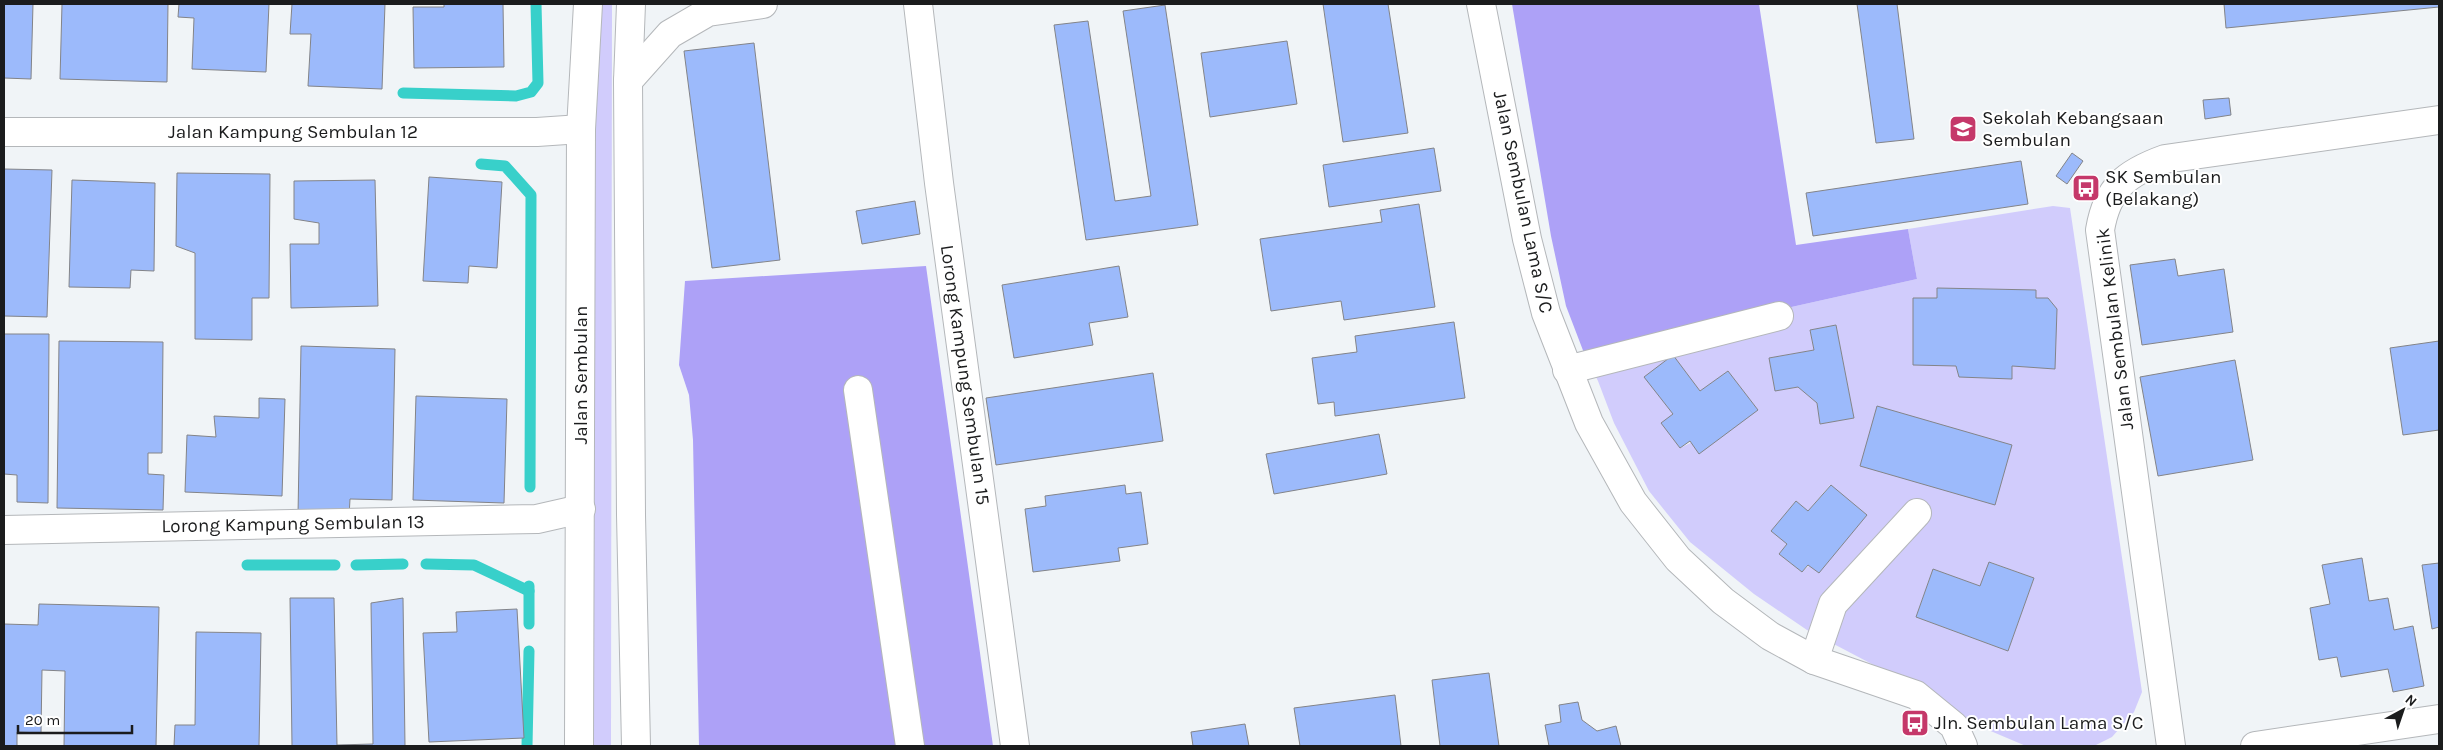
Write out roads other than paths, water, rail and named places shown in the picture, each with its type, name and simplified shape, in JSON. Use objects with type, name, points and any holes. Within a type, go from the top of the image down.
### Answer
[{"type":"street","name":"Jalan Sembulan","points":[[580,746],[582,508],[581,129],[588,4]]},
{"type":"street","points":[[631,4],[628,81],[630,514],[636,746]]},
{"type":"street","points":[[679,4],[708,12]]},
{"type":"street","points":[[628,81],[670,34],[708,12],[763,4]]},
{"type":"street","name":"Lorong Kampung Sembulan 15","points":[[918,4],[941,193],[1015,746]]},
{"type":"street","name":"Jalan Sembulan Lama S/C","points":[[1481,4],[1527,239],[1546,313],[1589,423],[1633,502],[1678,559],[1723,601],[1770,636],[1814,660],[1916,695],[1954,726],[1963,746]]},
{"type":"street","name":"Jalan Sembulan Kelinik","points":[[2171,746],[2100,230],[2103,210],[2117,185],[2141,168],[2165,159],[2439,120]]},
{"type":"street","name":"Jalan Kampung Sembulan 12","points":[[4,132],[537,132],[581,129]]},
{"type":"street","points":[[1567,370],[1779,316]]},
{"type":"street","points":[[858,390],[910,746]]},
{"type":"street","name":"Lorong Kampung Sembulan 13","points":[[4,530],[537,519],[582,508]]},
{"type":"street","points":[[1814,660],[1833,604],[1917,513]]},
{"type":"street","points":[[2255,746],[2439,719]]},
{"type":"waterway","points":[[403,93],[516,96],[531,92],[538,83],[536,4]]},
{"type":"waterway","points":[[481,164],[505,166],[531,195],[530,487]]},
{"type":"waterway","points":[[356,565],[403,564]]},
{"type":"waterway","points":[[426,564],[474,565],[529,591]]},
{"type":"waterway","points":[[247,565],[335,565]]},
{"type":"waterway","points":[[529,586],[529,624]]},
{"type":"waterway","points":[[527,746],[529,651]]},
{"type":"place","name":"Sekolah Kebangsaan Sembulan","points":[[1963,129]]},
{"type":"place","name":"SK Sembulan (Belakang)","points":[[2086,188]]},
{"type":"place","name":"Jln. Sembulan Lama S/C","points":[[1915,723]]}]
